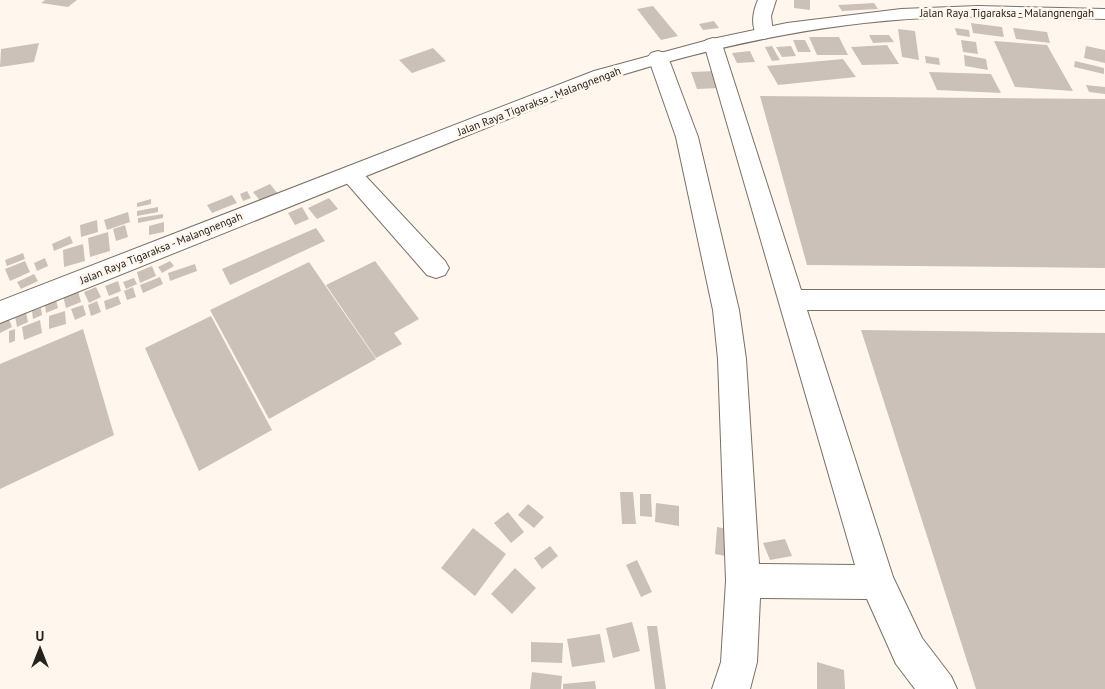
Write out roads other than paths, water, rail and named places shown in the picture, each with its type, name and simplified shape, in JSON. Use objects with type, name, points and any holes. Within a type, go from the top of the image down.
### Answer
[{"type":"main road","points":[[764,33],[761,21],[762,9],[767,0]]},
{"type":"main road","name":"Jalan Raya Tigaraksa - Malangnengah","points":[[0,312],[602,75],[658,57],[764,33],[848,19],[910,13],[954,11],[1105,14]]},
{"type":"main road","points":[[713,44],[877,582],[909,650],[938,689]]},
{"type":"main road","points":[[658,57],[686,137],[726,310],[732,359],[742,581],[739,662],[731,689]]},
{"type":"main road","points":[[351,174],[436,268]]},
{"type":"main road","points":[[791,300],[1105,300]]},
{"type":"main road","points":[[742,581],[877,582]]}]
